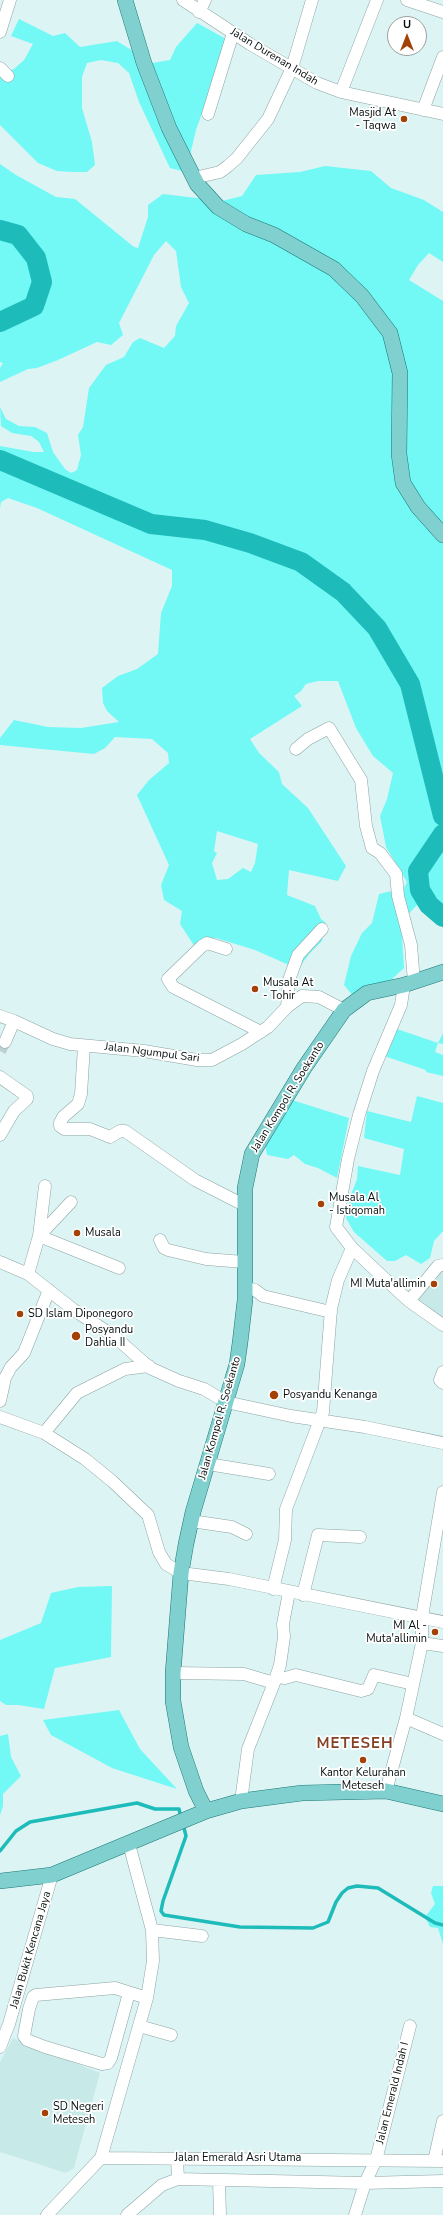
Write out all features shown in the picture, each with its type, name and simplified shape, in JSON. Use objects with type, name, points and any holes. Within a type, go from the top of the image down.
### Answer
[{"type":"main road","points":[[125,0],[144,63],[166,121],[194,178],[218,207],[246,224],[274,235],[334,268],[362,296],[390,333],[400,373],[399,454],[403,483],[418,507],[443,535]]},
{"type":"main road","name":"Jalan Kompol R. Soekanto","points":[[206,1811],[196,1791],[181,1747],[173,1701],[173,1673],[181,1573],[191,1521],[237,1364],[244,1312],[244,1205],[247,1171],[257,1143],[344,1010],[367,993],[409,984],[443,972]]},
{"type":"main road","points":[[0,1881],[52,1876],[206,1811],[241,1801],[302,1793],[386,1791],[443,1804]]},
{"type":"street","points":[[0,32],[10,0]]},
{"type":"street","name":"Jalan Durenan Indah","points":[[183,0],[199,12],[317,83],[342,92],[443,114]]},
{"type":"street","points":[[199,12],[205,0]]},
{"type":"street","points":[[194,178],[220,172],[237,158],[268,119],[292,68],[312,0]]},
{"type":"street","points":[[342,92],[377,0]]},
{"type":"street","points":[[407,0],[443,12]]},
{"type":"street","points":[[208,114],[233,33]]},
{"type":"street","points":[[423,110],[443,57]]},
{"type":"street","points":[[296,749],[308,739],[329,728],[361,780],[366,826],[372,848],[380,853],[396,874],[398,896],[411,945],[409,984],[402,1005],[373,1071],[359,1115],[336,1227],[352,1248],[409,1301],[441,1327]]},
{"type":"street","points":[[287,1007],[289,980],[298,955],[322,929]]},
{"type":"street","points":[[226,949],[207,943],[168,979],[174,987],[261,1032]]},
{"type":"street","name":"Jalan Ngumpul Sari","points":[[0,1016],[14,1020],[53,1039],[84,1046],[144,1051],[196,1060],[212,1060],[261,1032],[287,1007],[302,996],[309,995],[319,997],[344,1010]]},
{"type":"street","points":[[5,1042],[14,1020]]},
{"type":"street","points":[[84,1046],[81,1094],[78,1104],[63,1117],[60,1126],[64,1129],[90,1129],[110,1137],[120,1131],[125,1131],[195,1180],[244,1205]]},
{"type":"street","points":[[0,1077],[27,1096],[27,1099],[14,1111],[0,1134]]},
{"type":"street","points":[[28,1274],[39,1236],[45,1186]]},
{"type":"street","points":[[39,1236],[71,1202]]},
{"type":"street","points":[[39,1236],[119,1268]]},
{"type":"street","points":[[160,1240],[164,1248],[168,1250],[206,1259],[244,1262]]},
{"type":"street","points":[[273,1589],[285,1540],[286,1509],[320,1420],[325,1396],[331,1312],[338,1280],[352,1248]]},
{"type":"street","points":[[0,1262],[28,1274],[74,1310],[115,1337],[149,1366],[178,1381],[204,1389],[226,1402],[291,1416],[443,1443]]},
{"type":"street","points":[[409,1301],[438,1266],[443,1264]]},
{"type":"street","points":[[245,1288],[255,1290],[263,1296],[331,1312]]},
{"type":"street","points":[[0,1401],[5,1378],[11,1367],[24,1353],[49,1290]]},
{"type":"street","points":[[44,1433],[77,1394],[125,1369],[149,1366]]},
{"type":"street","points":[[443,1372],[440,1381],[443,1383]]},
{"type":"street","points":[[0,1417],[44,1433],[85,1459],[141,1507],[148,1515],[159,1552],[166,1564],[181,1573],[229,1579],[443,1622]]},
{"type":"street","points":[[208,1464],[270,1474]]},
{"type":"street","points":[[386,1791],[406,1718],[422,1643],[422,1617],[440,1523],[443,1492]]},
{"type":"street","points":[[191,1521],[232,1527],[246,1534]]},
{"type":"street","points":[[303,1594],[319,1534],[336,1537],[360,1537]]},
{"type":"street","points":[[241,1801],[248,1749],[275,1680],[284,1637],[283,1624],[289,1592]]},
{"type":"street","points":[[422,1643],[443,1646]]},
{"type":"street","points":[[173,1673],[244,1674],[275,1680],[296,1675],[361,1691],[368,1689],[374,1675],[413,1684]]},
{"type":"street","points":[[406,1718],[443,1734]]},
{"type":"street","points":[[48,2215],[101,2158],[147,1998],[153,1961],[152,1930],[129,1844]]},
{"type":"street","name":"Jalan Bukit Kencana Jaya","points":[[1,2044],[52,1876]]},
{"type":"street","points":[[152,1930],[202,1936]]},
{"type":"street","points":[[129,1994],[112,2058],[108,2063],[102,2064],[45,2047],[27,2040],[24,2036],[29,2008],[33,1997],[36,1995],[115,1988],[129,1994],[147,1998]]},
{"type":"street","points":[[139,2026],[170,2036]]},
{"type":"street","name":"Jalan Emerald Indah I","points":[[376,2160],[410,2026]]},
{"type":"street","points":[[438,2161],[443,2121]]},
{"type":"street","name":"Jalan Emerald Asri Utama","points":[[101,2158],[438,2161]]},
{"type":"street","points":[[127,2215],[162,2185],[178,2179],[177,2158]]},
{"type":"street","points":[[355,2215],[365,2183],[376,2160]]},
{"type":"street","name":"Jalan Emerald Asri Utama","points":[[178,2179],[365,2183],[443,2181]]},
{"type":"street","points":[[219,2181],[220,2215]]},
{"type":"shaded area","points":[[19,19],[53,36],[65,33],[80,47],[117,41],[152,63],[170,60],[176,47],[197,23],[228,40],[196,130],[186,172],[170,168],[139,102],[129,73],[118,63],[101,60],[87,63],[82,77],[82,108],[92,142],[95,165],[87,172],[75,172],[57,171],[38,163],[0,125],[0,74],[14,69],[24,60],[33,44],[11,36]]},
{"type":"shaded area","points":[[0,164],[16,175],[56,197],[75,199],[134,247],[138,248],[148,217],[148,205],[163,194],[222,201],[242,196],[256,175],[300,172],[325,166],[371,171],[391,188],[424,200],[443,212],[443,262],[429,253],[418,265],[409,280],[443,301],[443,926],[417,905],[401,922],[404,968],[377,996],[353,996],[344,985],[351,956],[362,933],[372,923],[379,894],[404,888],[407,882],[386,847],[380,816],[387,799],[393,773],[373,756],[356,728],[338,681],[318,681],[306,684],[301,691],[294,696],[302,706],[250,739],[259,753],[279,772],[282,784],[308,808],[346,866],[338,881],[289,870],[287,895],[315,906],[321,919],[326,923],[322,941],[310,953],[298,969],[255,950],[216,938],[205,939],[195,947],[180,924],[182,911],[164,900],[161,885],[169,865],[137,795],[149,780],[169,763],[168,753],[152,739],[115,737],[105,748],[94,754],[0,745],[0,738],[14,720],[48,727],[81,728],[119,722],[107,711],[103,703],[102,688],[118,676],[137,669],[158,654],[161,613],[172,586],[172,570],[37,508],[8,498],[1,502],[0,508],[0,446],[34,452],[44,452],[39,442],[31,436],[12,433],[1,426],[0,407],[6,419],[19,426],[35,427],[47,433],[53,452],[65,469],[71,473],[77,470],[81,455],[78,435],[83,427],[89,388],[106,365],[124,357],[133,342],[140,338],[164,348],[175,336],[176,326],[189,303],[181,287],[176,251],[166,241],[154,255],[119,323],[123,335],[111,345],[97,342],[58,360],[37,368],[28,369],[0,382],[0,368],[3,363],[0,362]],"holes":[[[217,831],[258,844],[255,863],[251,872],[243,868],[228,879],[217,880],[212,863],[217,853],[214,851]]]},
{"type":"shaded area","points":[[397,1029],[438,1043],[435,1052],[443,1055],[443,1076],[426,1072],[426,1070],[384,1056]]},
{"type":"shaded area","points":[[443,1033],[443,1044],[438,1043]]},
{"type":"shaded area","points":[[417,1096],[443,1103],[443,1231],[434,1241],[430,1258],[421,1264],[406,1255],[395,1261],[387,1261],[354,1232],[346,1218],[349,1200],[357,1179],[358,1166],[400,1175],[404,1149],[364,1138],[367,1111],[411,1122]]},
{"type":"shaded area","points":[[292,1100],[349,1118],[337,1178],[318,1168],[305,1164],[294,1155],[288,1159],[267,1155],[265,1144]]},
{"type":"shaded area","name":"MI Muta'allimin","points":[[443,1268],[443,1321],[413,1299]]},
{"type":"shaded area","points":[[112,1586],[111,1657],[55,1668],[44,1709],[18,1705],[6,1705],[0,1701],[0,1640],[41,1623],[51,1593],[78,1587]]},
{"type":"shaded area","points":[[119,1710],[140,1749],[177,1789],[112,1768],[51,1735],[43,1720]]},
{"type":"shaded area","points":[[8,1734],[11,1757],[21,1776],[3,1794],[3,1806],[0,1815],[0,1736]]},
{"type":"shaded area","points":[[433,1886],[443,1886],[443,1944],[438,1928],[430,1927],[425,1917],[435,1904],[431,1893]]},
{"type":"shaded area","name":"SD Negeri Meteseh","points":[[13,2038],[100,2073],[74,2168],[66,2173],[0,2152],[0,2062]]},
{"type":"waterway","points":[[0,230],[18,235],[36,258],[42,282],[34,306],[0,322]]},
{"type":"waterway","points":[[0,460],[151,524],[205,530],[250,543],[301,562],[343,592],[377,628],[410,684],[443,816]]},
{"type":"waterway","points":[[443,834],[418,871],[420,890],[429,905],[443,917]]},
{"type":"waterway","points":[[0,1851],[16,1831],[30,1822],[137,1803],[155,1809],[179,1809],[181,1818]]},
{"type":"waterway","points":[[183,1824],[186,1836],[163,1901],[161,1911],[164,1915],[240,1927],[313,1928],[328,1922],[336,1902],[342,1893],[348,1888],[357,1886],[378,1888],[435,1923],[443,1925]]},
{"type":"tunnel","points":[[0,1051],[5,1042]]},
{"type":"place","name":"Masjid At - Taqwa","points":[[404,119]]},
{"type":"place","name":"Musala At - Tohir","points":[[255,989]]},
{"type":"place","name":"Musala Al - Istiqomah","points":[[321,1204]]},
{"type":"place","name":"Musala","points":[[77,1233]]},
{"type":"place","name":"MI Muta'allimin","points":[[434,1284]]},
{"type":"place","name":"SD Islam Diponegoro","points":[[20,1314]]},
{"type":"place","name":"Posyandu Dahlia II","points":[[76,1336]]},
{"type":"place","name":"Posyandu Kenanga","points":[[274,1395]]},
{"type":"place","name":"MI Al - Muta'allimin","points":[[435,1632]]},
{"type":"place","name":"Kantor Kelurahan Meteseh","points":[[363,1760]]},
{"type":"place","name":"SD Negeri Meteseh","points":[[45,2113]]},
{"type":"district","name":"METESEH","points":[[355,1744]]}]
